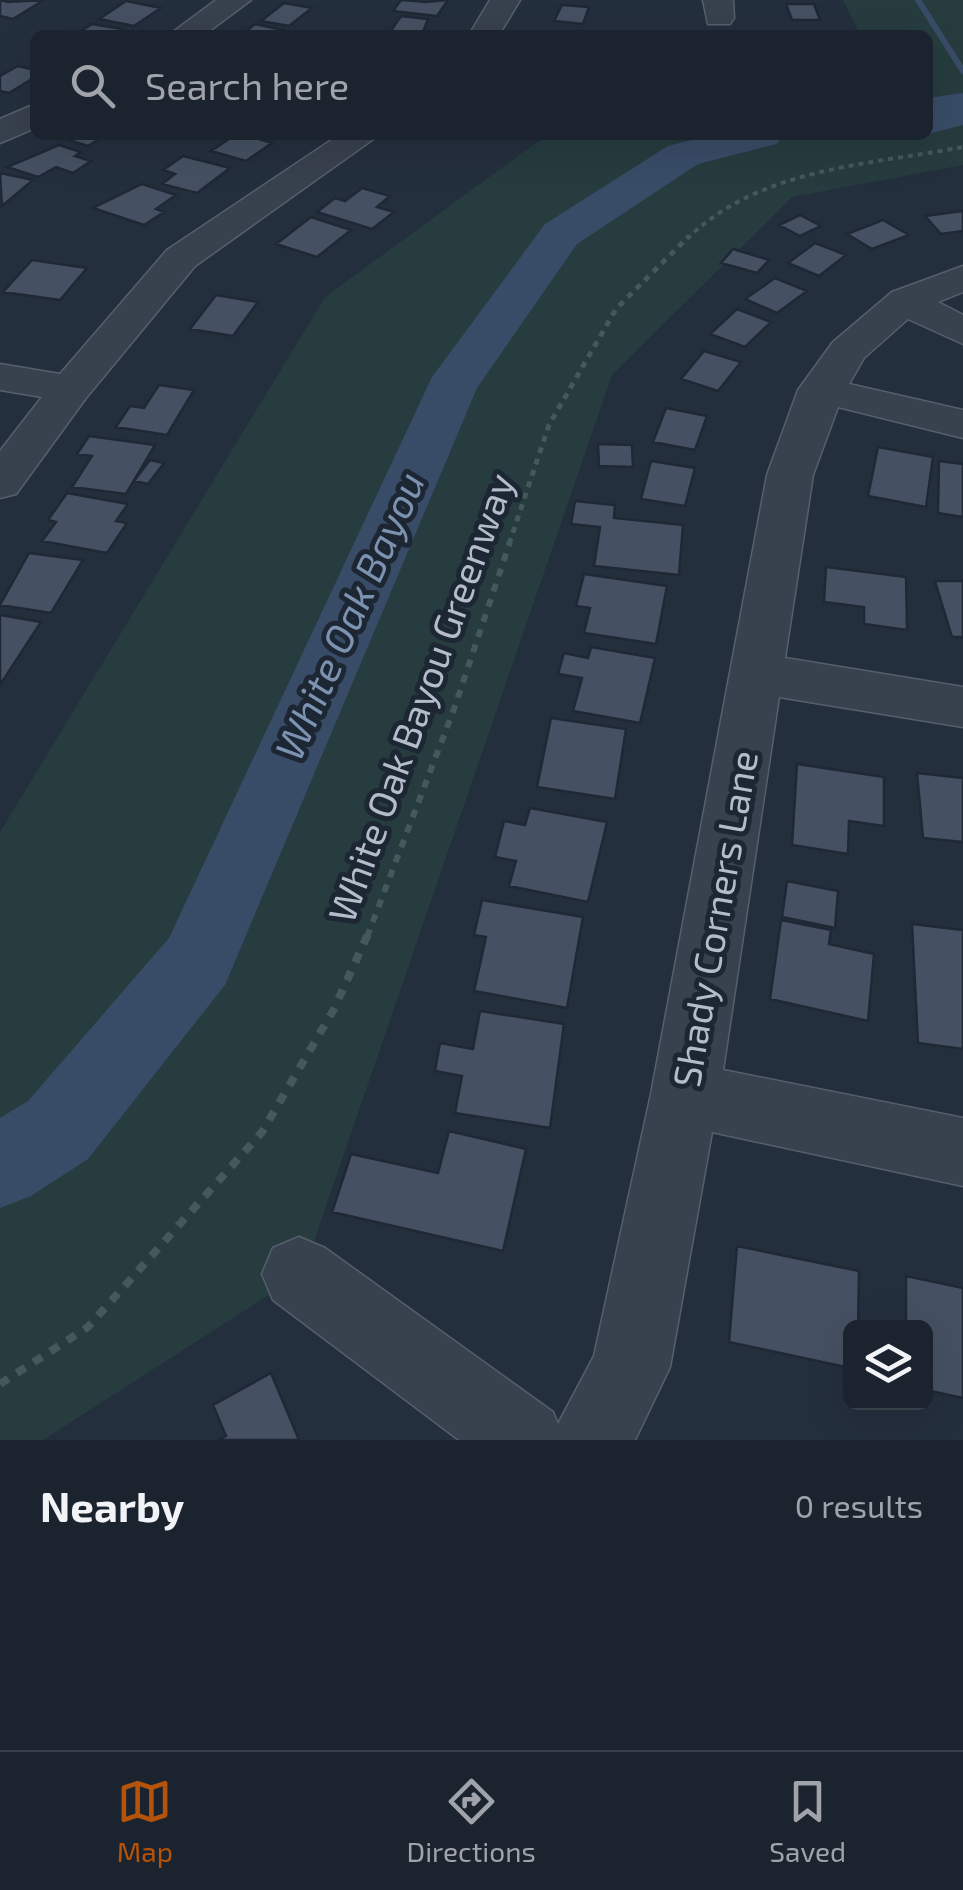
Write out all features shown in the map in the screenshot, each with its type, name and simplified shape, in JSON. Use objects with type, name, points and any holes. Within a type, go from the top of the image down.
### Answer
[{"type":"street","points":[[191,30],[236,0]]},
{"type":"street","points":[[487,30],[505,0]]},
{"type":"street","points":[[0,133],[30,117]]},
{"type":"street","points":[[0,483],[71,389],[180,258],[355,140]]},
{"type":"street","name":"Shady Corners Lane","points":[[592,1440],[631,1368],[685,1094],[760,674],[790,475],[820,390],[872,322],[906,301],[963,278]]},
{"type":"street","points":[[906,301],[963,332]]},
{"type":"street","points":[[0,377],[71,389]]},
{"type":"street","points":[[820,390],[963,424]]},
{"type":"street","points":[[760,674],[963,707]]},
{"type":"street","points":[[685,1094],[963,1152]]},
{"type":"street","points":[[299,1274],[525,1440]]},
{"type":"path","name":"White Oak Bayou Greenway","points":[[0,1384],[88,1327],[262,1132],[334,1009],[384,900],[448,727],[549,425],[616,310],[710,216],[747,196],[786,180],[963,147]]},
{"type":"green space","points":[[843,0],[963,0],[963,165],[792,197],[612,375],[303,1273],[43,1440],[0,1440],[0,832],[325,297],[540,140],[933,140],[933,30],[858,30]]},
{"type":"water","points":[[963,93],[963,125],[933,133],[933,97]]},
{"type":"building","points":[[0,0],[44,0],[13,19],[0,16]]},
{"type":"building","points":[[401,0],[448,0],[437,16],[393,11]]},
{"type":"building","points":[[126,1],[161,8],[134,26],[99,19]]},
{"type":"building","points":[[284,3],[312,8],[289,26],[261,21]]},
{"type":"building","points":[[786,4],[814,4],[820,20],[792,20]]},
{"type":"building","points":[[562,5],[589,7],[583,24],[554,21]]},
{"type":"building","points":[[401,16],[428,19],[424,30],[391,30]]},
{"type":"building","points":[[92,24],[122,29],[120,30],[83,30]]},
{"type":"building","points":[[255,24],[283,30],[247,30]]},
{"type":"building","points":[[18,66],[30,69],[30,80],[9,93],[0,91],[0,76]]},
{"type":"building","points":[[68,140],[98,140],[88,146]]},
{"type":"building","points":[[228,140],[272,143],[246,161],[211,151]]},
{"type":"building","points":[[59,145],[81,152],[75,156],[91,161],[73,173],[56,167],[38,177],[7,167]]},
{"type":"building","points":[[183,156],[230,168],[197,193],[162,184],[175,174],[163,170]]},
{"type":"building","points":[[0,173],[33,180],[2,206]]},
{"type":"building","points":[[142,184],[176,195],[156,209],[164,212],[144,225],[93,208]]},
{"type":"building","points":[[362,188],[390,196],[377,207],[394,212],[372,229],[317,212],[335,198],[345,201]]},
{"type":"building","points":[[963,211],[963,231],[941,234],[925,216]]},
{"type":"building","points":[[800,215],[821,226],[800,236],[779,225]]},
{"type":"building","points":[[311,217],[351,230],[317,257],[276,244]]},
{"type":"building","points":[[883,220],[909,235],[872,249],[847,234]]},
{"type":"building","points":[[815,243],[846,255],[819,276],[788,263]]},
{"type":"building","points":[[733,249],[769,260],[757,273],[721,263]]},
{"type":"building","points":[[32,260],[87,268],[60,300],[3,292]]},
{"type":"building","points":[[775,278],[807,291],[777,313],[745,299]]},
{"type":"building","points":[[216,295],[258,302],[233,336],[190,329]]},
{"type":"building","points":[[737,309],[771,322],[745,347],[710,334]]},
{"type":"building","points":[[704,351],[741,362],[718,391],[681,379]]},
{"type":"building","points":[[159,385],[194,390],[167,435],[116,427],[130,406],[144,408]]},
{"type":"building","points":[[666,408],[707,416],[695,450],[653,442]]},
{"type":"building","points":[[89,436],[155,445],[126,494],[72,487],[92,456],[77,454]]},
{"type":"building","points":[[598,444],[632,445],[633,467],[599,466]]},
{"type":"building","points":[[878,447],[933,457],[926,507],[868,496]]},
{"type":"building","points":[[150,460],[164,463],[148,484],[134,481]]},
{"type":"building","points":[[651,461],[695,468],[685,506],[641,499]]},
{"type":"building","points":[[939,461],[963,464],[963,517],[938,513]]},
{"type":"building","points":[[67,493],[128,504],[116,521],[127,523],[107,553],[42,541],[56,522],[48,520]]},
{"type":"building","points":[[575,501],[615,505],[614,518],[683,525],[679,575],[594,566],[600,527],[571,524]]},
{"type":"building","points":[[29,553],[83,560],[51,613],[0,605]]},
{"type":"building","points":[[826,567],[906,577],[907,630],[864,624],[864,607],[824,602]]},
{"type":"building","points":[[584,574],[667,586],[656,644],[584,633],[590,608],[576,606]]},
{"type":"building","points":[[935,581],[963,581],[963,637],[952,637]]},
{"type":"building","points":[[0,615],[41,622],[0,685]]},
{"type":"building","points":[[591,647],[655,658],[640,723],[573,711],[582,678],[558,674],[564,653],[588,658]]},
{"type":"building","points":[[551,718],[626,729],[615,799],[537,787]]},
{"type":"building","points":[[797,764],[884,777],[884,826],[849,821],[848,854],[792,845]]},
{"type":"building","points":[[917,773],[963,778],[963,842],[923,838]]},
{"type":"building","points":[[530,808],[607,822],[588,902],[509,886],[516,861],[495,857],[504,821],[525,825]]},
{"type":"building","points":[[787,881],[838,891],[835,928],[782,917]]},
{"type":"building","points":[[482,900],[583,917],[567,1008],[474,991],[486,937],[474,935]]},
{"type":"building","points":[[781,920],[831,930],[829,944],[874,954],[868,1021],[770,999]]},
{"type":"building","points":[[912,924],[963,930],[963,1049],[918,1043]]},
{"type":"building","points":[[480,1011],[564,1024],[550,1128],[455,1113],[462,1076],[435,1071],[440,1043],[473,1049]]},
{"type":"building","points":[[449,1131],[526,1149],[503,1251],[332,1212],[351,1154],[438,1173]]},
{"type":"building","points":[[737,1246],[859,1271],[858,1320],[843,1320],[843,1366],[729,1342]]},
{"type":"building","points":[[906,1276],[963,1288],[963,1398],[933,1392],[933,1320],[906,1320]]},
{"type":"building","points":[[271,1373],[299,1440],[218,1440],[226,1436],[213,1405]]},
{"type":"waterway","points":[[918,0],[963,71]]},
{"type":"waterway","name":"White Oak Bayou","points":[[0,1166],[58,1130],[197,961],[451,388],[561,234],[683,155],[742,140]]}]
